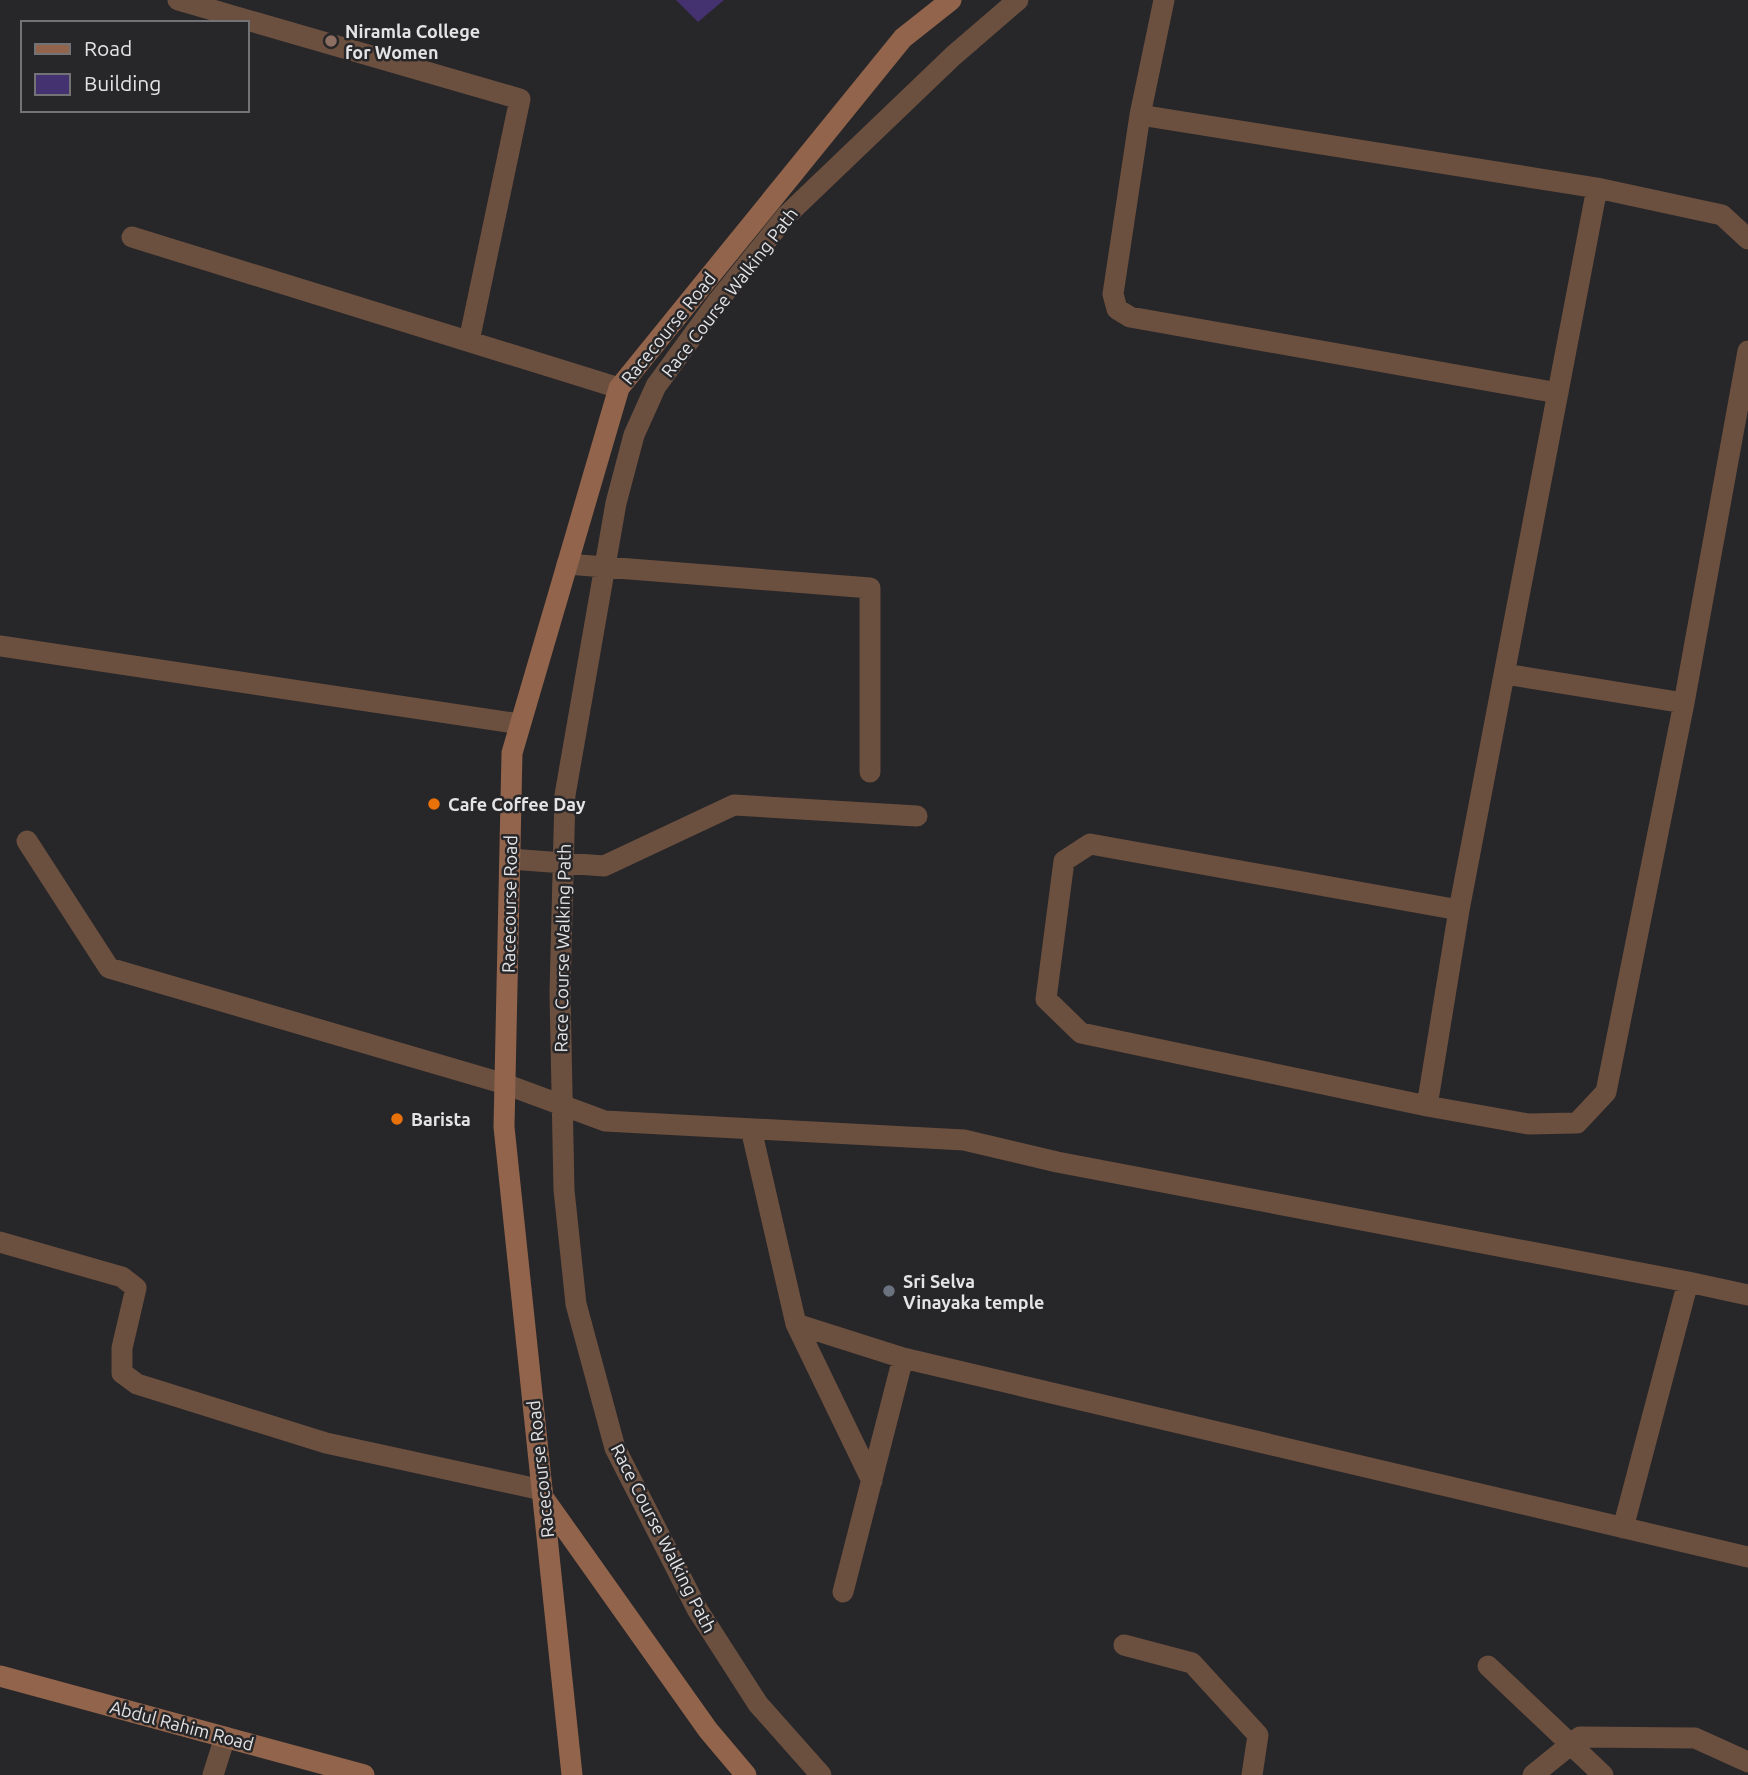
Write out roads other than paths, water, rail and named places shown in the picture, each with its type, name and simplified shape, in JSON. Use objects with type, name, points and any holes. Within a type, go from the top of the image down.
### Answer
[{"type":"street","points":[[178,0],[520,99],[469,341]]},
{"type":"street","name":"Racecourse Road","points":[[572,1775],[504,1128],[512,753],[619,388],[903,38],[951,0]]},
{"type":"street","name":"Race Course Walking Path","points":[[821,1775],[758,1704],[697,1609],[615,1448],[576,1304],[564,1190],[562,1105],[560,993],[565,794],[616,503],[634,435],[656,386],[718,301],[787,215],[953,56],[1018,0]]},
{"type":"street","points":[[1164,0],[1140,115],[1113,294],[1117,309],[1130,317],[1558,393]]},
{"type":"street","points":[[1140,115],[1597,188],[1722,215],[1748,239]]},
{"type":"street","points":[[1427,1106],[1459,910],[1597,188]]},
{"type":"street","points":[[132,237],[619,388]]},
{"type":"street","points":[[1459,910],[1090,844],[1064,861],[1046,999],[1081,1033],[1427,1106],[1528,1124],[1577,1123],[1606,1092],[1684,703],[1748,351]]},
{"type":"street","points":[[567,565],[870,588],[870,772]]},
{"type":"street","points":[[0,646],[520,724]]},
{"type":"street","points":[[1505,674],[1684,703]]},
{"type":"street","points":[[510,859],[604,866],[734,805],[917,816]]},
{"type":"street","points":[[27,841],[109,968],[505,1084],[605,1121],[964,1140],[1057,1162],[1748,1295]]},
{"type":"street","points":[[751,1129],[796,1324],[872,1481]]},
{"type":"street","points":[[0,1242],[122,1277],[136,1288],[122,1349],[122,1373],[137,1384],[327,1443],[543,1494],[708,1730],[746,1775]]},
{"type":"street","points":[[1623,1528],[1688,1282]]},
{"type":"street","points":[[796,1324],[903,1358],[1748,1558]]},
{"type":"street","points":[[843,1592],[903,1358]]},
{"type":"street","points":[[1124,1645],[1192,1664],[1258,1735],[1252,1775]]},
{"type":"street","points":[[1488,1666],[1603,1775]]},
{"type":"street","name":"Abdul Rahim Road","points":[[0,1676],[364,1775]]},
{"type":"street","points":[[213,1775],[225,1737]]},
{"type":"street","points":[[1533,1775],[1580,1737],[1695,1738],[1748,1762]]},
{"type":"place","name":"Niramla College for Women","points":[[331,41]]},
{"type":"place","name":"Cafe Coffee Day","points":[[434,804]]},
{"type":"place","name":"Barista","points":[[397,1119]]},
{"type":"place","name":"Sri Selva Vinayaka temple","points":[[889,1291]]}]
